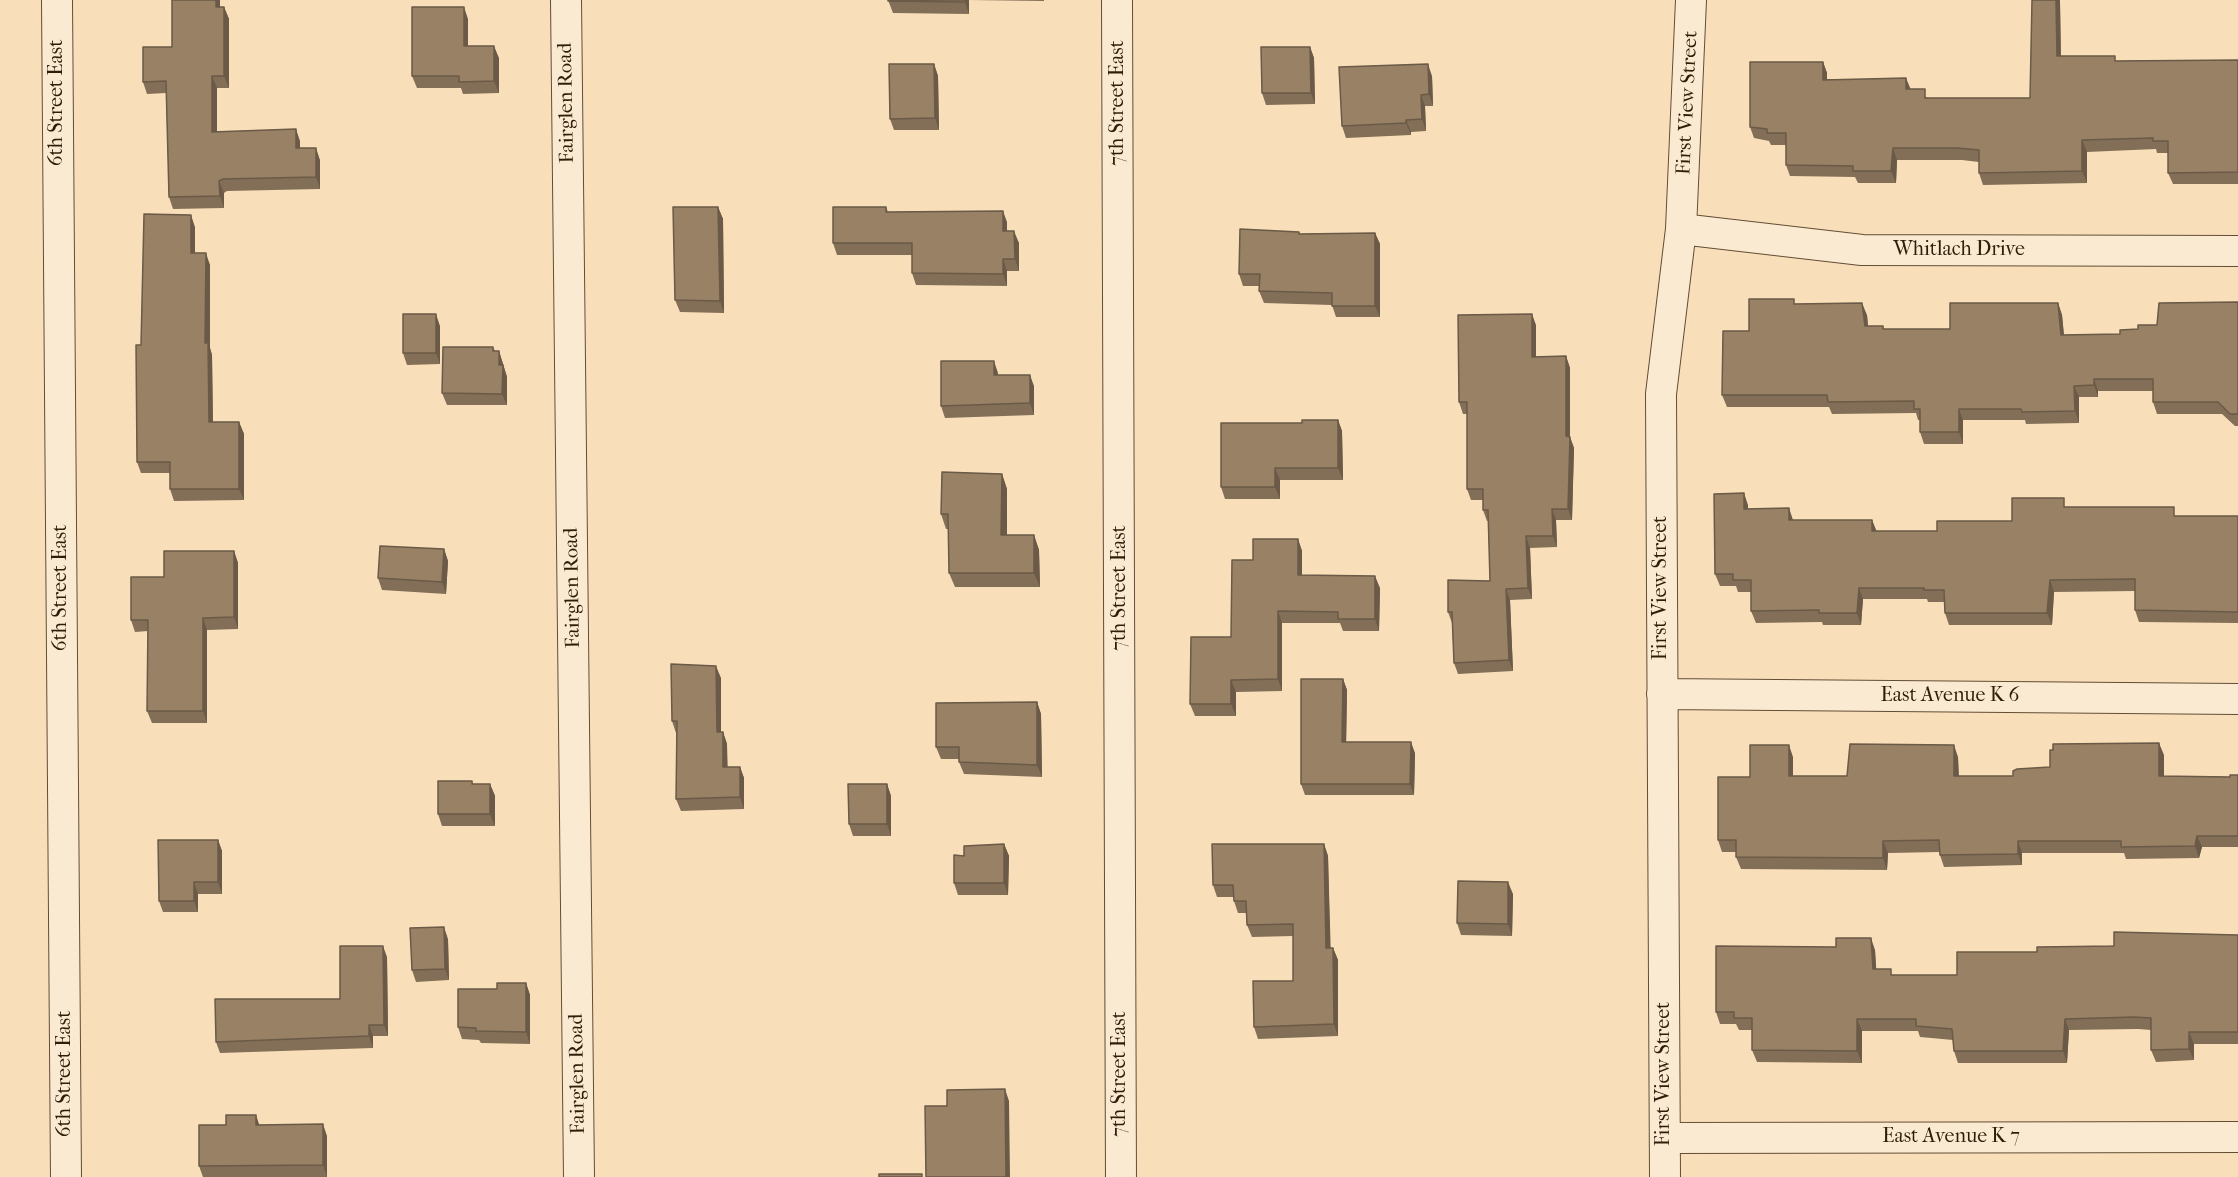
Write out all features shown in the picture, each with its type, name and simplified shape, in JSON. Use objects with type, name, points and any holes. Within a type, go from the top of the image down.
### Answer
[{"type":"street","name":"6th Street East","points":[[57,0],[66,1177]]},
{"type":"street","name":"Fairglen Road","points":[[566,0],[579,1177]]},
{"type":"street","name":"7th Street East","points":[[1117,0],[1121,1177]]},
{"type":"street","name":"First View Street","points":[[1665,1177],[1661,394],[1681,229],[1691,0]]},
{"type":"street","name":"Whitlach Drive","points":[[1681,229],[1862,250],[2238,251]]},
{"type":"street","name":"East Avenue K 6","points":[[1662,694],[2238,699]]},
{"type":"street","name":"East Avenue K 7","points":[[1665,1138],[2238,1137]]},
{"type":"building","points":[[172,0],[216,0],[216,7],[224,7],[224,76],[212,76],[212,132],[296,129],[296,148],[316,148],[316,177],[223,179],[219,181],[220,196],[169,197],[166,81],[143,82],[143,47],[172,47]]},
{"type":"building","points":[[965,0],[965,2],[888,1]]},
{"type":"building","points":[[2032,0],[2056,0],[2057,56],[2115,56],[2115,61],[2238,60],[2238,172],[2168,173],[2168,141],[2153,141],[2153,138],[2082,140],[2082,171],[1979,173],[1979,150],[1957,148],[1893,148],[1891,171],[1853,171],[1853,166],[1786,165],[1786,133],[1767,133],[1767,129],[1750,127],[1750,62],[1823,62],[1823,80],[1906,78],[1906,89],[1925,89],[1925,98],[2030,98]]},
{"type":"building","points":[[412,7],[464,7],[464,46],[494,46],[494,81],[459,82],[459,76],[412,76]]},
{"type":"building","points":[[1261,47],[1310,47],[1311,93],[1262,93]]},
{"type":"building","points":[[889,64],[934,64],[935,118],[890,119]]},
{"type":"building","points":[[1428,64],[1429,94],[1421,95],[1422,119],[1406,120],[1406,123],[1342,126],[1339,67]]},
{"type":"building","points":[[673,207],[718,207],[720,301],[675,300]]},
{"type":"building","points":[[833,207],[886,207],[886,212],[1003,211],[1003,231],[1014,231],[1015,259],[1003,259],[1003,274],[912,273],[912,243],[833,243]]},
{"type":"building","points":[[144,214],[191,215],[191,253],[206,253],[205,343],[208,343],[209,422],[239,422],[239,489],[170,489],[170,462],[137,462],[136,345],[141,345]]},
{"type":"building","points":[[1240,229],[1299,232],[1299,234],[1375,233],[1375,306],[1332,306],[1332,293],[1259,291],[1260,274],[1239,274]]},
{"type":"building","points":[[1749,299],[1794,299],[1794,304],[1862,303],[1865,326],[1883,326],[1883,329],[1950,329],[1950,303],[2058,303],[2061,335],[2120,334],[2120,330],[2138,329],[2138,325],[2157,325],[2159,303],[2238,302],[2238,414],[2230,414],[2218,402],[2153,402],[2153,379],[2094,379],[2094,385],[2074,386],[2075,411],[2022,412],[2021,409],[1959,409],[1959,432],[1920,432],[1920,409],[1914,409],[1914,401],[1828,402],[1827,395],[1722,395],[1723,331],[1749,331]]},
{"type":"building","points":[[403,314],[436,314],[436,353],[403,353]]},
{"type":"building","points":[[1532,314],[1532,357],[1566,356],[1566,436],[1570,437],[1568,509],[1552,509],[1553,536],[1526,536],[1528,588],[1506,589],[1509,660],[1454,663],[1452,612],[1448,612],[1448,580],[1490,581],[1488,510],[1483,510],[1483,489],[1467,489],[1467,402],[1459,402],[1458,315]]},
{"type":"building","points":[[443,347],[493,347],[493,351],[499,351],[499,365],[503,365],[502,394],[442,393]]},
{"type":"building","points":[[941,361],[994,361],[994,375],[1030,375],[1030,403],[941,406]]},
{"type":"building","points":[[1302,420],[1338,420],[1338,468],[1275,468],[1275,487],[1221,487],[1221,423],[1302,423]]},
{"type":"building","points":[[942,472],[1002,474],[1001,535],[1034,535],[1034,573],[949,573],[948,514],[941,514]]},
{"type":"building","points":[[1744,493],[1744,509],[1789,508],[1789,520],[1872,520],[1872,531],[1937,531],[1937,521],[2012,521],[2012,498],[2064,498],[2064,507],[2174,507],[2174,516],[2238,516],[2238,612],[2135,610],[2135,579],[2050,580],[2047,613],[1945,613],[1944,590],[1924,590],[1924,588],[1859,588],[1857,613],[1819,613],[1819,610],[1751,611],[1751,580],[1733,580],[1733,574],[1715,574],[1714,494]]},
{"type":"building","points":[[1253,539],[1298,539],[1298,575],[1375,576],[1375,619],[1338,619],[1338,612],[1278,611],[1278,679],[1231,680],[1231,704],[1190,704],[1191,637],[1231,637],[1232,560],[1253,560]]},
{"type":"building","points":[[380,546],[444,549],[442,582],[378,578]]},
{"type":"building","points":[[164,551],[234,551],[234,617],[203,618],[203,711],[147,711],[148,620],[131,620],[131,577],[164,577]]},
{"type":"building","points":[[671,664],[716,666],[717,732],[723,732],[723,767],[740,767],[740,797],[676,799],[677,721],[672,721]]},
{"type":"building","points":[[1301,679],[1343,679],[1342,742],[1411,742],[1410,784],[1301,784]]},
{"type":"building","points":[[1037,702],[1037,765],[959,762],[959,747],[936,747],[936,703]]},
{"type":"building","points":[[2159,743],[2159,776],[2230,777],[2230,775],[2238,775],[2238,836],[2197,836],[2195,846],[2121,847],[2121,841],[2018,841],[2018,854],[1940,855],[1939,840],[1883,841],[1883,858],[1736,857],[1736,840],[1718,840],[1718,777],[1750,777],[1750,745],[1789,745],[1789,776],[1847,776],[1850,744],[1954,745],[1954,776],[2013,776],[2013,771],[2017,769],[2050,767],[2050,750],[2053,750],[2053,744]]},
{"type":"building","points":[[438,781],[472,781],[472,784],[490,784],[490,814],[438,814]]},
{"type":"building","points":[[848,784],[887,784],[887,824],[849,824]]},
{"type":"building","points":[[158,840],[218,840],[218,882],[194,882],[194,901],[159,901]]},
{"type":"building","points":[[1004,844],[1004,883],[954,883],[954,855],[964,856],[964,846]]},
{"type":"building","points":[[1212,844],[1324,844],[1326,948],[1333,948],[1334,1024],[1254,1027],[1253,981],[1293,981],[1293,924],[1247,925],[1246,901],[1234,901],[1233,885],[1213,885]]},
{"type":"building","points":[[1458,881],[1508,882],[1508,924],[1457,923]]},
{"type":"building","points":[[444,927],[445,969],[412,970],[410,928]]},
{"type":"building","points":[[2114,932],[2238,935],[2238,1032],[2189,1032],[2189,1049],[2151,1050],[2151,1018],[2065,1019],[2063,1051],[1954,1051],[1952,1029],[1916,1026],[1916,1019],[1857,1019],[1857,1051],[1752,1050],[1752,1018],[1734,1018],[1734,1012],[1716,1012],[1716,946],[1836,947],[1836,938],[1871,938],[1873,969],[1891,969],[1891,975],[1957,975],[1957,952],[2037,952],[2037,947],[2114,946]]},
{"type":"building","points":[[340,946],[383,946],[384,1025],[369,1025],[369,1036],[216,1042],[215,999],[340,999]]},
{"type":"building","points":[[497,983],[526,983],[526,1032],[476,1031],[476,1028],[458,1027],[458,989],[497,989]]},
{"type":"building","points":[[1005,1089],[1006,1177],[926,1177],[925,1106],[947,1106],[947,1090]]},
{"type":"building","points":[[226,1115],[256,1115],[256,1125],[323,1124],[323,1165],[199,1166],[199,1125],[226,1125]]},
{"type":"building","points":[[879,1174],[922,1174],[922,1177],[879,1177]]}]
